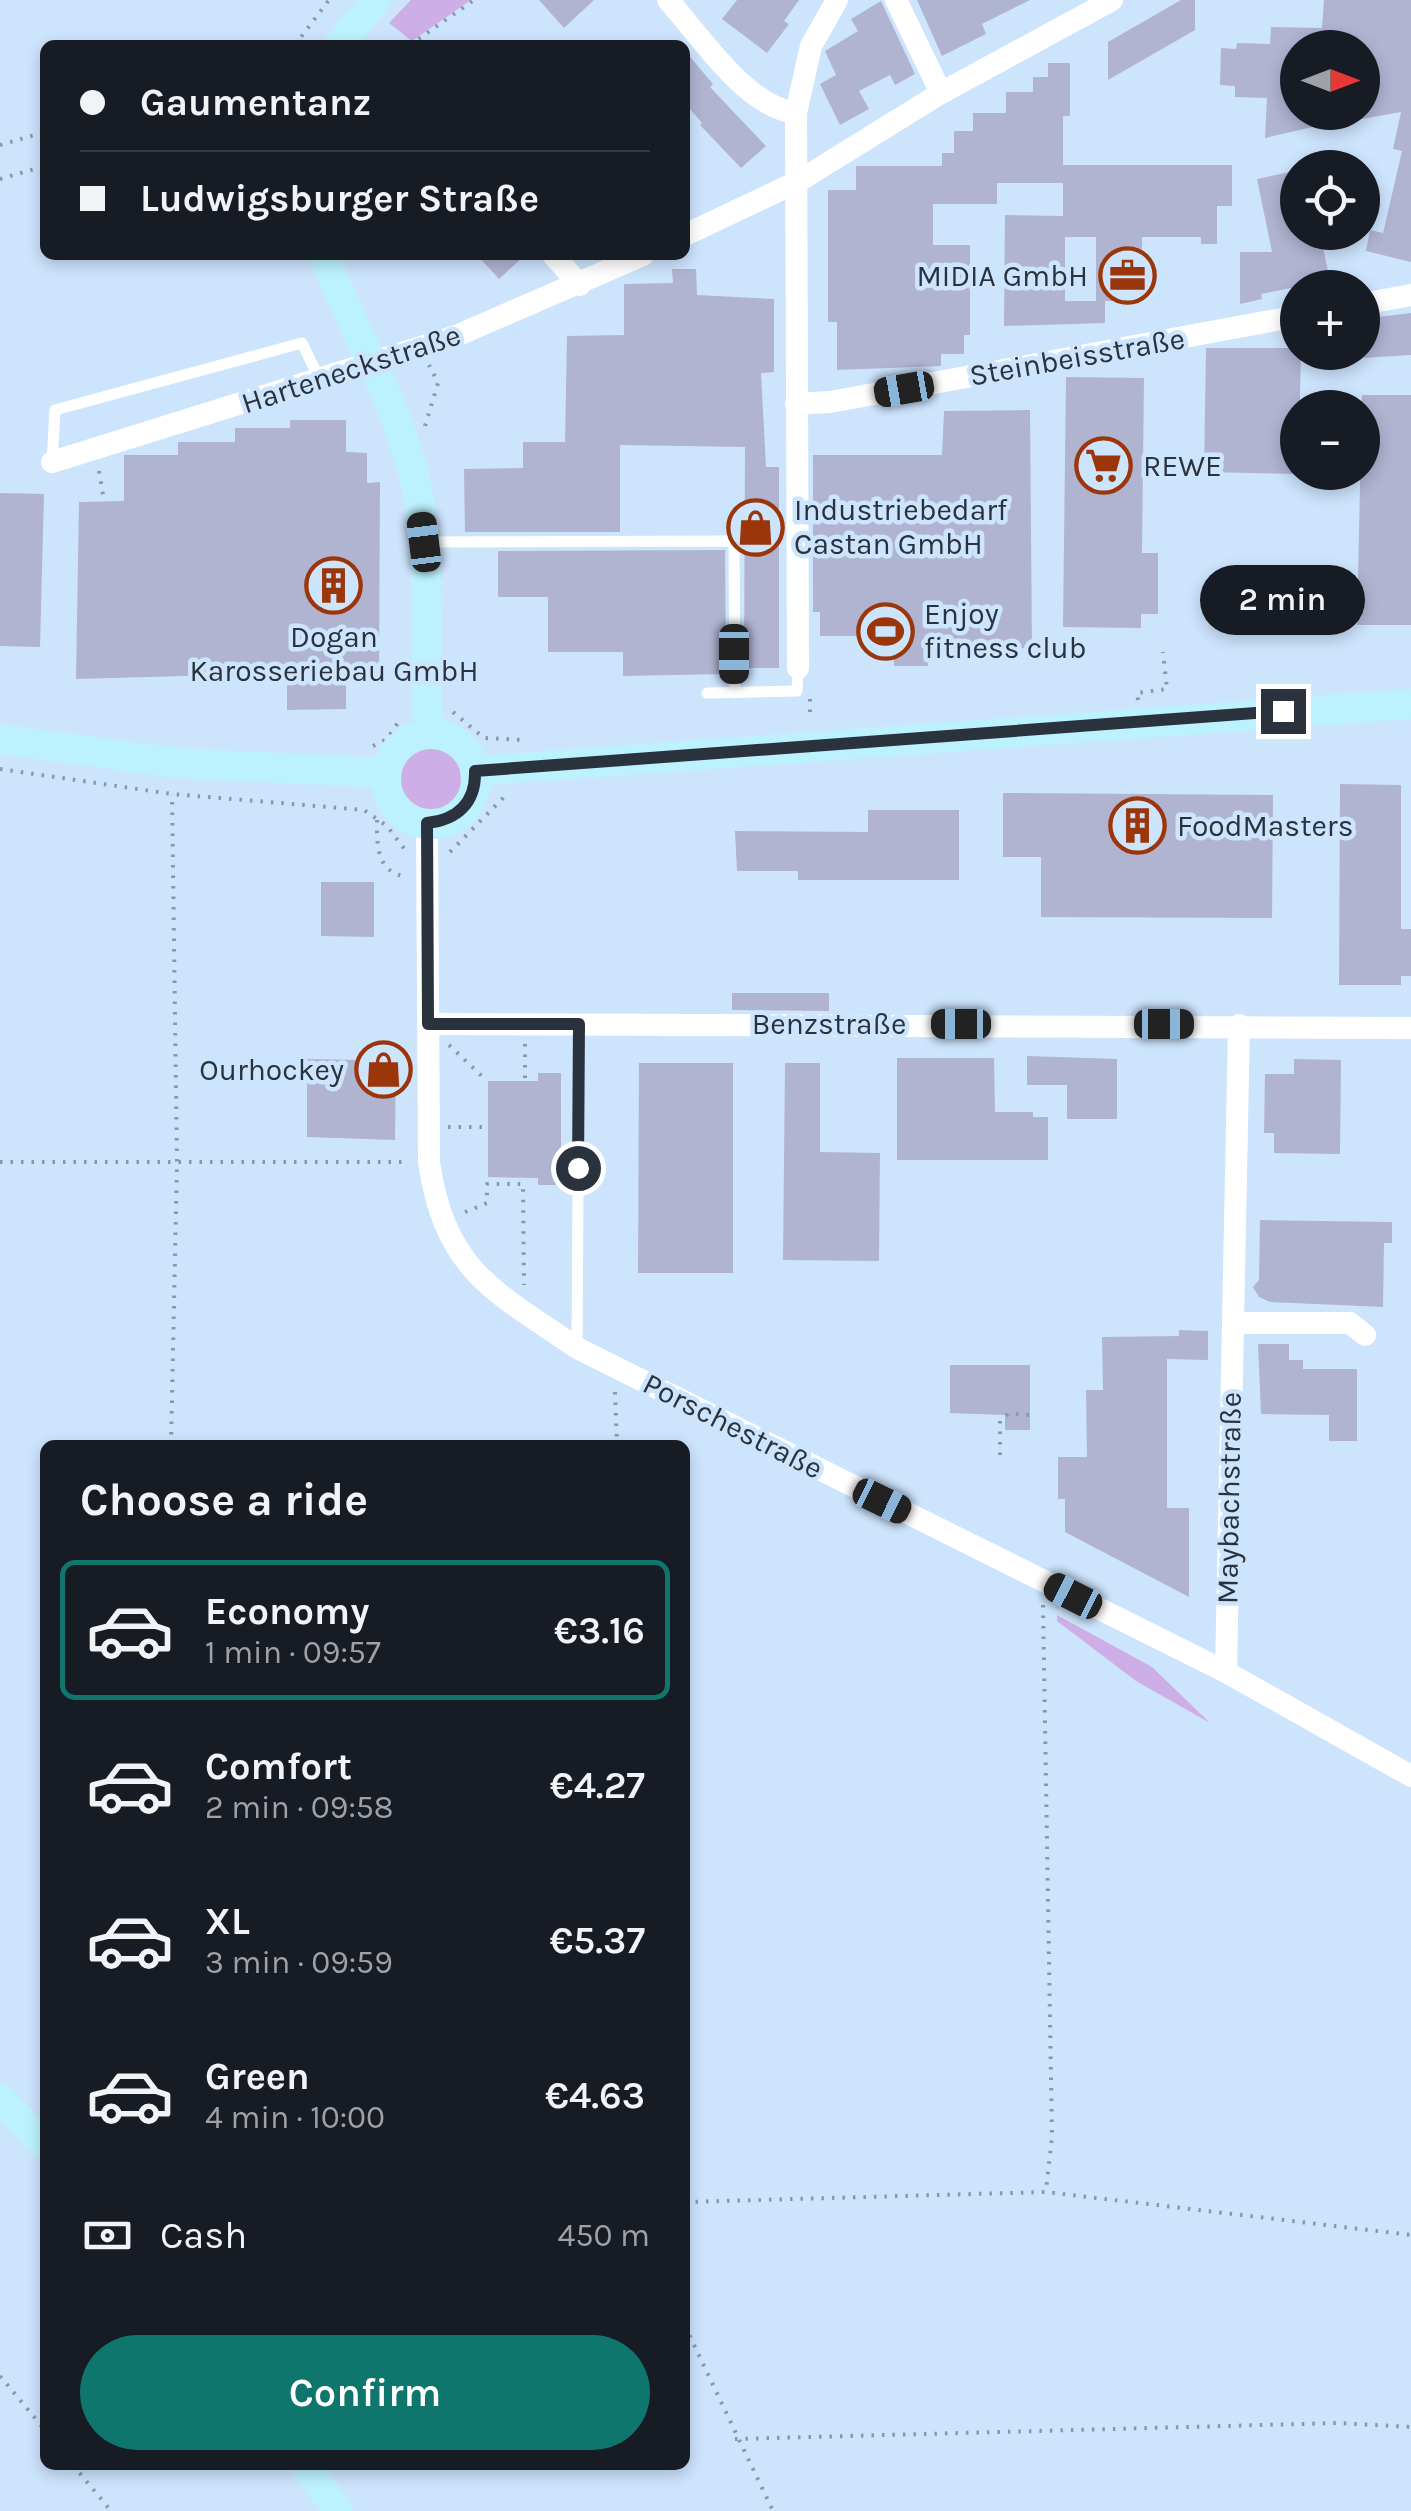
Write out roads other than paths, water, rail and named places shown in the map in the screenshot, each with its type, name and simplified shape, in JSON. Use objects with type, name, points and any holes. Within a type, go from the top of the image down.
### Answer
[{"type":"main road","points":[[344,40],[376,0]]},
{"type":"main road","points":[[326,260],[408,452],[424,542],[435,716],[451,738],[493,760],[1411,704]]},
{"type":"main road","points":[[435,716],[404,742],[391,758],[386,774],[389,795],[397,808],[427,838],[462,810],[493,760]]},
{"type":"main road","points":[[0,738],[177,763],[386,774]]},
{"type":"main road","points":[[0,2098],[40,2141]]},
{"type":"main road","points":[[309,2470],[338,2511]]},
{"type":"street","points":[[668,0],[750,92],[775,111],[796,114]]},
{"type":"street","points":[[798,679],[796,114],[811,46],[836,0]]},
{"type":"street","points":[[896,0],[941,93]]},
{"type":"street","points":[[690,233],[799,181],[941,93],[1112,0]]},
{"type":"street","points":[[557,260],[580,285]]},
{"type":"street","name":"Harteneckstraße","points":[[52,462],[456,336],[632,260]]},
{"type":"street","points":[[1380,301],[1411,295]]},
{"type":"street","name":"Steinbeisstraße","points":[[796,404],[830,402],[1280,319]]},
{"type":"street","name":"Porschestraße","points":[[427,838],[428,1128],[435,1204],[450,1240],[498,1295],[578,1348],[1226,1672],[1411,1776]]},
{"type":"street","name":"Benzstraße","points":[[428,1024],[1411,1028]]},
{"type":"street","name":"Maybachstraße","points":[[1226,1672],[1239,1025]]},
{"type":"street","points":[[1233,1323],[1350,1324],[1365,1336]]},
{"type":"lane","points":[[52,462],[56,410],[302,343],[320,380]]},
{"type":"lane","points":[[424,542],[734,541],[735,692]]},
{"type":"lane","points":[[707,693],[735,692],[798,679]]},
{"type":"lane","points":[[578,1348],[579,1024]]},
{"type":"place","name":"MIDIA GmbH","points":[[1127,276]]},
{"type":"place","name":"REWE","points":[[1104,466]]},
{"type":"place","name":"Industriebedarf Castan GmbH","points":[[755,527]]},
{"type":"place","name":"Dogan Karosseriebau GmbH","points":[[334,585]]},
{"type":"place","name":"Enjoy fitness club","points":[[885,631]]},
{"type":"place","name":"FoodMasters","points":[[1138,826]]},
{"type":"place","name":"Ourhockey","points":[[383,1070]]}]
